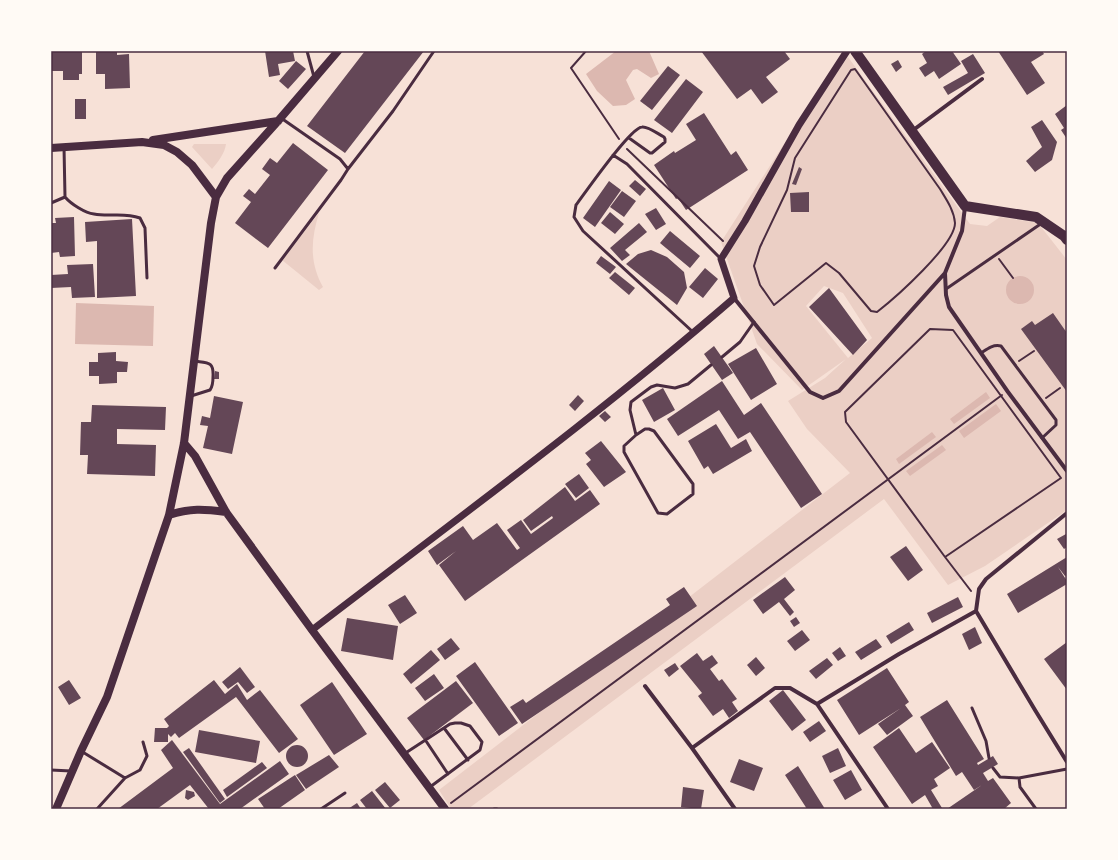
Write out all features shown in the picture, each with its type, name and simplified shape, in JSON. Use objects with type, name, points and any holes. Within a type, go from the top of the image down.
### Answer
[{"type":"main road","points":[[56,809],[81,751],[107,697],[169,515],[184,443],[216,198],[227,178],[280,120],[338,51]]},
{"type":"main road","points":[[854,51],[965,206],[1036,217],[1064,236],[1067,240]]},
{"type":"main road","points":[[51,148],[142,142],[280,120]]},
{"type":"main road","points":[[142,142],[164,145],[177,152],[192,165],[216,198]]},
{"type":"main road","points":[[184,443],[195,456],[226,512],[444,809]]},
{"type":"main road","points":[[169,515],[183,510],[201,509],[226,512]]},
{"type":"street","points":[[854,51],[799,124],[745,221],[721,259],[734,298],[810,392],[823,398],[839,391],[945,273],[962,231],[965,206]]},
{"type":"street","points":[[912,131],[982,79]]},
{"type":"street","points":[[945,273],[949,307],[1008,392],[1067,471]]},
{"type":"street","points":[[312,630],[554,445],[694,333],[734,298]]},
{"type":"street","points":[[1067,514],[986,579],[979,589],[976,611],[1067,762]]},
{"type":"street","points":[[817,704],[899,654],[976,611]]},
{"type":"street","points":[[645,686],[692,748],[735,809]]},
{"type":"street","points":[[692,748],[775,688],[790,688],[817,704],[888,809]]},
{"type":"lane","points":[[308,51],[314,79]]},
{"type":"lane","points":[[275,268],[392,111],[434,51]]},
{"type":"lane","points":[[280,120],[340,159],[348,169]]},
{"type":"lane","points":[[628,138],[650,153],[652,153],[664,142],[665,139],[664,137],[644,127],[638,128],[628,138],[622,144],[613,155],[576,205],[574,217],[583,231],[694,333]]},
{"type":"lane","points":[[64,147],[65,197],[71,204],[93,214],[132,214],[140,218],[145,228],[147,278]]},
{"type":"lane","points":[[613,155],[628,164],[721,259]]},
{"type":"lane","points":[[51,203],[65,197]]},
{"type":"lane","points":[[946,290],[1044,222]]},
{"type":"lane","points":[[722,357],[740,342],[754,322]]},
{"type":"lane","points":[[981,353],[996,344],[1001,346],[1056,420],[1056,425],[1042,438]]},
{"type":"lane","points":[[190,397],[210,390],[214,368],[208,363],[194,361]]},
{"type":"lane","points":[[636,435],[630,410],[631,402],[651,387],[657,385],[675,388],[688,384],[711,365]]},
{"type":"lane","points":[[645,429],[654,431],[693,484],[693,494],[667,514],[658,513],[624,452],[624,446],[636,435],[645,429]]},
{"type":"lane","points":[[972,708],[986,741],[989,750],[989,758]]},
{"type":"lane","points":[[404,754],[455,722],[461,722],[470,726],[482,742],[480,750],[429,788]]},
{"type":"lane","points":[[444,728],[468,760]]},
{"type":"lane","points":[[426,741],[448,774]]},
{"type":"lane","points":[[97,809],[125,778],[140,770],[147,756],[143,742]]},
{"type":"lane","points":[[81,751],[125,778]]},
{"type":"lane","points":[[993,768],[1000,777],[1019,778],[1067,769]]},
{"type":"lane","points":[[51,770],[72,771]]},
{"type":"lane","points":[[1019,778],[1020,787],[1036,809]]},
{"type":"lane","points":[[321,809],[345,793]]},
{"type":"path","points":[[586,51],[571,68],[622,144],[729,247]]},
{"type":"path","points":[[851,70],[855,70],[940,189],[950,204],[955,223],[950,237],[934,258],[905,289],[877,312],[871,311],[839,273],[826,263],[774,305],[760,285],[754,266],[760,247],[787,190],[795,158],[851,70]]},
{"type":"path","points":[[996,255],[1013,278]]},
{"type":"path","points":[[945,557],[1061,478],[953,330],[930,329],[845,412],[846,422],[888,480],[945,557],[977,599]]},
{"type":"path","points":[[1014,364],[1034,351]]},
{"type":"path","points":[[1042,401],[1060,388]]},
{"type":"path","points":[[444,809],[1008,392]]},
{"type":"shaded area","points":[[616,51],[649,51],[659,74],[651,78],[637,69],[633,70],[626,80],[635,99],[626,105],[613,106],[597,91],[586,74]]},
{"type":"shaded area","points":[[848,57],[970,224],[987,226],[1000,217],[1038,223],[1067,260],[1067,510],[985,566],[948,585],[884,499],[468,809],[451,809],[439,790],[850,473],[807,429],[788,401],[825,378],[846,359],[802,390],[757,344],[721,242],[782,147]],"holes":[[[824,286],[843,293],[872,338],[848,358],[806,306]]]},
{"type":"shaded area","points":[[194,144],[226,144],[223,154],[212,169],[192,147]]},
{"type":"shaded area","points":[[319,213],[314,232],[313,259],[318,278],[323,287],[319,290],[282,260]]},
{"type":"shaded area","points":[[1020,276],[1030,280],[1034,290],[1030,300],[1020,304],[1010,300],[1006,290],[1010,280]]},
{"type":"shaded area","points":[[76,303],[154,306],[153,346],[75,344]]},
{"type":"shaded area","points":[[986,392],[990,398],[954,424],[950,419]]},
{"type":"shaded area","points":[[996,404],[1001,411],[964,438],[959,431]]},
{"type":"shaded area","points":[[932,432],[936,437],[899,464],[896,459]]},
{"type":"shaded area","points":[[942,445],[946,450],[910,476],[906,471]]},
{"type":"building","points":[[82,51],[82,74],[79,74],[79,80],[63,80],[63,71],[51,71],[51,52]]},
{"type":"building","points":[[96,51],[117,51],[117,55],[129,54],[130,88],[105,89],[105,74],[96,74]]},
{"type":"building","points":[[265,51],[293,51],[295,61],[278,64],[280,75],[269,77]]},
{"type":"building","points":[[365,51],[424,51],[345,153],[307,126]]},
{"type":"building","points":[[701,51],[784,51],[790,59],[766,77],[778,92],[762,104],[751,89],[737,99]]},
{"type":"building","points":[[926,51],[952,51],[961,64],[939,79],[934,71],[925,77],[919,68],[927,63],[922,54]]},
{"type":"building","points":[[998,51],[1042,51],[1044,54],[1031,62],[1045,83],[1027,95]]},
{"type":"building","points":[[973,54],[985,73],[948,95],[943,87],[968,73],[961,61]]},
{"type":"building","points":[[898,60],[902,67],[896,72],[891,64]]},
{"type":"building","points":[[296,61],[306,69],[288,89],[279,81]]},
{"type":"building","points":[[668,66],[680,75],[652,110],[640,101]]},
{"type":"building","points":[[686,79],[703,92],[672,133],[654,120]]},
{"type":"building","points":[[75,99],[86,99],[86,119],[75,119]]},
{"type":"building","points":[[1067,105],[1067,139],[1061,130],[1064,128],[1055,114]]},
{"type":"building","points":[[704,113],[731,155],[736,151],[748,170],[686,210],[678,198],[676,199],[654,165],[674,151],[675,153],[696,140],[686,124]]},
{"type":"building","points":[[1042,120],[1057,142],[1052,160],[1035,172],[1026,161],[1042,147],[1031,127]]},
{"type":"building","points":[[293,143],[328,170],[268,248],[235,223],[251,202],[243,196],[249,189],[255,194],[270,175],[262,169],[270,158],[277,163]]},
{"type":"building","points":[[799,167],[802,169],[796,185],[792,184]]},
{"type":"building","points":[[635,180],[646,189],[640,196],[629,186]]},
{"type":"building","points":[[609,181],[621,190],[595,227],[583,218]]},
{"type":"building","points":[[622,191],[636,201],[624,217],[610,207]]},
{"type":"building","points":[[809,192],[809,212],[791,212],[790,193]]},
{"type":"building","points":[[656,208],[666,224],[656,230],[645,214]]},
{"type":"building","points":[[610,212],[624,224],[615,234],[601,223]]},
{"type":"building","points":[[74,217],[75,256],[60,257],[59,252],[51,253],[51,223],[56,223],[55,218]]},
{"type":"building","points":[[132,219],[136,296],[97,298],[97,241],[86,242],[85,222]]},
{"type":"building","points":[[639,223],[647,232],[625,250],[630,255],[622,261],[610,248]]},
{"type":"building","points":[[670,231],[700,256],[690,268],[660,243]]},
{"type":"building","points":[[651,250],[667,257],[684,272],[687,288],[677,305],[626,264],[638,254]]},
{"type":"building","points":[[601,256],[616,267],[610,274],[596,263]]},
{"type":"building","points":[[93,264],[95,297],[72,298],[71,287],[51,288],[51,275],[68,274],[67,265]]},
{"type":"building","points":[[705,268],[718,279],[703,298],[689,287]]},
{"type":"building","points":[[615,272],[635,288],[629,295],[609,278]]},
{"type":"building","points":[[829,288],[867,340],[853,355],[809,307]]},
{"type":"building","points":[[1053,313],[1067,333],[1067,392],[1021,329],[1032,321],[1035,325]]},
{"type":"building","points":[[714,346],[733,373],[722,380],[704,354]]},
{"type":"building","points":[[756,348],[777,384],[751,400],[728,364]]},
{"type":"building","points":[[116,352],[116,361],[128,362],[127,372],[117,372],[117,383],[99,384],[99,376],[89,376],[89,362],[98,362],[98,353]]},
{"type":"building","points":[[215,371],[219,372],[219,379],[214,379]]},
{"type":"building","points":[[722,381],[744,415],[761,403],[822,494],[801,508],[750,432],[738,439],[719,410],[678,436],[667,419]]},
{"type":"building","points":[[663,388],[675,410],[654,422],[642,400]]},
{"type":"building","points":[[578,395],[584,401],[575,411],[569,405]]},
{"type":"building","points":[[214,396],[243,402],[232,454],[203,448],[208,426],[200,425],[202,416],[210,418]]},
{"type":"building","points":[[92,405],[166,407],[165,430],[117,429],[117,444],[156,445],[155,476],[87,474],[88,455],[80,455],[81,422],[91,422]]},
{"type":"building","points":[[605,411],[611,417],[605,422],[599,416]]},
{"type":"building","points":[[716,424],[731,448],[746,439],[752,451],[713,474],[708,466],[704,469],[688,441]]},
{"type":"building","points":[[601,441],[626,472],[604,487],[586,464],[591,460],[585,453]]},
{"type":"building","points":[[579,474],[589,488],[576,498],[565,484]]},
{"type":"building","points":[[565,487],[575,501],[590,490],[600,504],[465,601],[439,565],[456,551],[437,565],[428,551],[463,526],[473,540],[497,523],[517,550],[520,548],[507,530],[521,520],[531,534],[553,518],[552,516],[531,531],[523,520]]},
{"type":"building","points":[[1066,534],[1067,547],[1064,549],[1057,539]]},
{"type":"building","points":[[906,546],[923,570],[908,581],[890,557]]},
{"type":"building","points":[[1067,557],[1067,575],[1065,576],[1058,567],[1067,581],[1067,584],[1018,613],[1007,594]]},
{"type":"building","points":[[785,577],[795,590],[784,599],[794,612],[790,616],[779,602],[763,614],[753,600]]},
{"type":"building","points":[[684,587],[697,606],[522,724],[510,707],[523,699],[526,703],[670,605],[666,599]]},
{"type":"building","points":[[405,595],[417,613],[400,624],[388,605]]},
{"type":"building","points":[[958,597],[963,607],[932,623],[927,613]]},
{"type":"building","points":[[796,617],[800,623],[794,627],[790,621]]},
{"type":"building","points":[[347,618],[398,626],[393,660],[341,651]]},
{"type":"building","points":[[909,622],[914,630],[891,644],[886,636]]},
{"type":"building","points":[[975,627],[982,643],[969,650],[962,634]]},
{"type":"building","points":[[802,630],[810,640],[795,651],[787,641]]},
{"type":"building","points":[[451,638],[460,649],[445,660],[437,649]]},
{"type":"building","points":[[876,639],[882,647],[861,660],[855,652]]},
{"type":"building","points":[[1067,642],[1067,690],[1044,659]]},
{"type":"building","points":[[840,647],[846,656],[838,661],[832,653]]},
{"type":"building","points":[[431,650],[440,660],[411,684],[403,674]]},
{"type":"building","points":[[697,653],[703,661],[712,655],[718,663],[710,669],[719,681],[722,679],[737,699],[732,702],[738,711],[729,718],[723,709],[713,716],[698,696],[702,693],[680,666]]},
{"type":"building","points":[[756,657],[765,668],[756,676],[747,665]]},
{"type":"building","points":[[827,658],[833,665],[816,679],[809,671]]},
{"type":"building","points":[[475,662],[518,723],[499,736],[456,676]]},
{"type":"building","points":[[675,663],[679,669],[669,677],[664,670]]},
{"type":"building","points":[[240,667],[255,687],[247,693],[238,682],[228,689],[222,682]]},
{"type":"building","points":[[887,668],[909,702],[905,705],[913,716],[887,735],[878,724],[901,708],[859,735],[837,700]]},
{"type":"building","points":[[434,674],[444,688],[425,701],[415,688]]},
{"type":"building","points":[[69,680],[81,698],[69,705],[58,687]]},
{"type":"building","points":[[214,680],[225,694],[237,684],[247,700],[260,690],[298,739],[279,753],[236,697],[179,738],[175,733],[171,737],[168,734],[168,742],[154,742],[155,728],[167,728],[169,726],[164,719]]},
{"type":"building","points":[[456,681],[473,703],[424,740],[407,718]]},
{"type":"building","points":[[332,682],[367,734],[334,755],[300,705]]},
{"type":"building","points":[[783,690],[806,720],[792,731],[769,701]]},
{"type":"building","points":[[947,700],[984,759],[977,763],[978,765],[993,756],[998,764],[983,773],[988,781],[993,778],[1011,803],[1004,809],[947,809],[982,785],[974,790],[962,772],[956,776],[920,717]]},
{"type":"building","points":[[819,721],[826,731],[810,742],[803,732]]},
{"type":"building","points":[[899,728],[916,753],[932,742],[950,768],[934,779],[938,786],[931,790],[942,808],[933,809],[925,795],[912,804],[873,747]]},
{"type":"building","points":[[199,730],[260,741],[256,763],[195,752]]},
{"type":"building","points":[[172,740],[220,804],[280,761],[289,774],[240,809],[209,809],[190,785],[157,809],[118,809],[173,768],[161,750]]},
{"type":"building","points":[[297,745],[305,748],[308,756],[305,764],[297,767],[289,764],[286,756],[289,748]]},
{"type":"building","points":[[189,748],[225,799],[220,803],[183,752]]},
{"type":"building","points":[[838,748],[846,766],[830,773],[822,756]]},
{"type":"building","points":[[329,755],[339,767],[306,789],[296,775]]},
{"type":"building","points":[[739,759],[763,768],[754,791],[730,782]]},
{"type":"building","points":[[262,762],[267,768],[227,797],[223,790]]},
{"type":"building","points":[[798,766],[825,809],[807,809],[785,775]]},
{"type":"building","points":[[851,770],[862,790],[845,800],[833,780]]},
{"type":"building","points":[[295,775],[305,790],[278,809],[265,809],[258,799]]},
{"type":"building","points":[[385,782],[400,800],[390,808],[375,790]]},
{"type":"building","points":[[683,787],[704,790],[701,809],[681,807]]},
{"type":"building","points":[[186,790],[194,792],[195,796],[188,800],[185,798]]},
{"type":"building","points":[[372,791],[386,809],[367,809],[360,800]]},
{"type":"building","points":[[357,803],[361,809],[348,809]]}]
